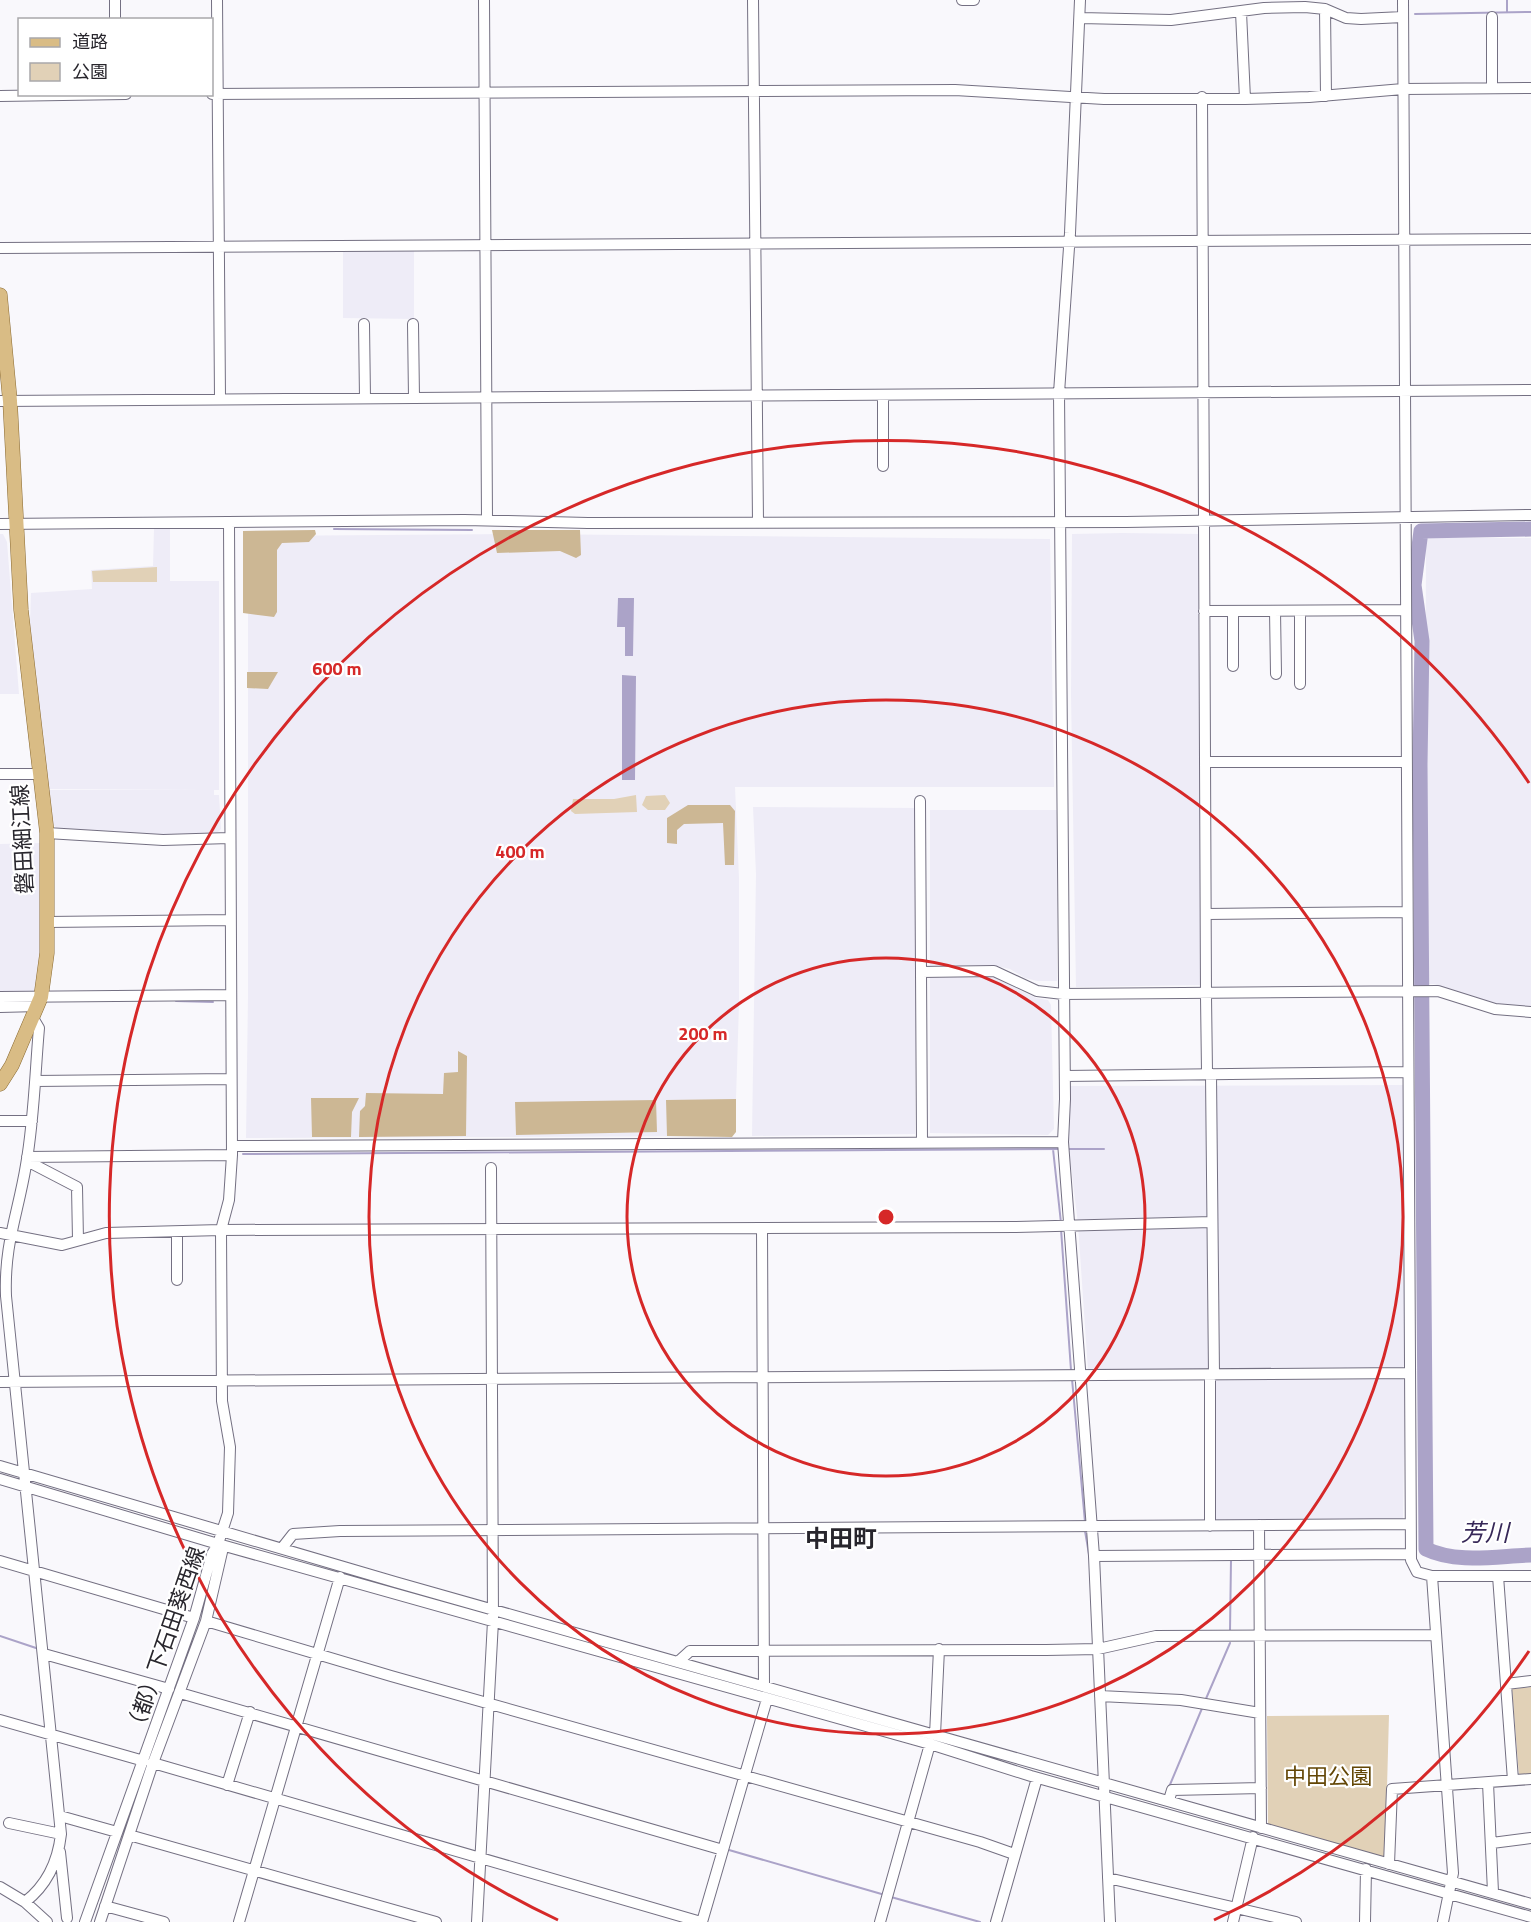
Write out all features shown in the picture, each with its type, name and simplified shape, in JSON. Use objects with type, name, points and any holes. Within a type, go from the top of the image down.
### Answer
[{"type":"main road","name":"磐田細江線","points":[[0,295],[5,401],[21,610],[47,833],[47,922],[38,1007],[0,1084]]},
{"type":"street","points":[[115,0],[115,18]]},
{"type":"street","points":[[218,0],[215,94],[220,247],[220,398]]},
{"type":"street","points":[[484,0],[487,520]]},
{"type":"street","points":[[753,0],[758,522]]},
{"type":"street","points":[[962,0],[974,0]]},
{"type":"street","points":[[1080,0],[1069,242],[1059,393],[1065,1128],[1057,1142],[1070,1225],[1079,1376],[1092,1526],[1110,1922]]},
{"type":"street","points":[[1402,0],[1410,1554],[1414,1569],[1432,1576],[1531,1576]]},
{"type":"street","points":[[1080,18],[1171,20],[1241,12],[1264,4],[1325,9],[1346,18],[1403,17]]},
{"type":"street","points":[[1325,9],[1326,96]]},
{"type":"street","points":[[1241,12],[1245,99]]},
{"type":"street","points":[[1492,17],[1492,88]]},
{"type":"street","points":[[215,94],[955,90],[1104,99],[1202,97],[1245,99],[1326,96],[1403,89],[1531,88]]},
{"type":"street","points":[[0,96],[18,96]]},
{"type":"street","points":[[1202,97],[1207,1071],[1211,1075],[1212,1222],[1210,1526]]},
{"type":"street","points":[[0,248],[1531,239]]},
{"type":"street","points":[[364,324],[364,398]]},
{"type":"street","points":[[413,324],[414,398]]},
{"type":"street","points":[[5,401],[1531,390]]},
{"type":"street","points":[[883,395],[883,466]]},
{"type":"street","points":[[0,524],[487,520],[588,524],[1059,522],[1204,524],[1531,515]]},
{"type":"street","points":[[218,1544],[228,1505],[230,1447],[222,1381],[222,1230],[229,1200],[232,1150],[229,523]]},
{"type":"street","points":[[1204,611],[1404,610]]},
{"type":"street","points":[[1233,611],[1233,666]]},
{"type":"street","points":[[1275,611],[1276,674]]},
{"type":"street","points":[[1300,611],[1300,684]]},
{"type":"street","points":[[1206,762],[1405,762]]},
{"type":"street","points":[[0,774],[39,774]]},
{"type":"street","points":[[920,801],[922,1142]]},
{"type":"street","points":[[47,833],[163,840],[229,838]]},
{"type":"street","points":[[1207,914],[1406,912]]},
{"type":"street","points":[[47,922],[230,920]]},
{"type":"street","points":[[921,972],[993,971],[1037,991],[1064,994],[1432,991],[1495,1009],[1531,1012]]},
{"type":"street","points":[[0,1006],[38,1007],[231,995]]},
{"type":"street","points":[[0,997],[38,1007]]},
{"type":"street","points":[[25,1902],[34,1895],[49,1875],[59,1850],[62,1834],[23,1473],[5,1264],[5,1233],[27,1159],[32,1121],[39,1028],[38,1007]]},
{"type":"street","points":[[1065,1076],[1407,1072]]},
{"type":"street","points":[[35,1081],[231,1079]]},
{"type":"street","points":[[0,1121],[32,1121]]},
{"type":"street","points":[[27,1159],[232,1150],[1057,1142]]},
{"type":"street","points":[[27,1159],[77,1187],[78,1240]]},
{"type":"street","points":[[477,1922],[493,1622],[490,1168]]},
{"type":"street","points":[[5,1233],[62,1245],[106,1233],[222,1230],[762,1228],[1212,1222]]},
{"type":"street","points":[[762,1228],[764,1686]]},
{"type":"street","points":[[177,1232],[177,1281]]},
{"type":"street","points":[[0,1382],[1409,1373]]},
{"type":"street","points":[[0,1466],[764,1686],[932,1740],[1037,1778],[1531,1917]]},
{"type":"street","points":[[0,1479],[218,1544],[767,1699],[1104,1782],[1531,1904]]},
{"type":"street","points":[[282,1548],[293,1534],[311,1531],[1410,1524]]},
{"type":"street","points":[[1259,1525],[1261,1828]]},
{"type":"street","name":"（都）下石田葵西線","points":[[175,1691],[212,1554],[218,1544]]},
{"type":"street","name":"（都）下石田葵西線","points":[[85,1922],[117,1832],[206,1621],[222,1552],[218,1544]]},
{"type":"street","points":[[1094,1556],[1410,1554]]},
{"type":"street","points":[[0,1561],[194,1618]]},
{"type":"street","points":[[1432,1576],[1452,1882],[1443,1922]]},
{"type":"street","points":[[1498,1576],[1513,1780]]},
{"type":"street","points":[[239,1922],[340,1577]]},
{"type":"street","points":[[206,1621],[980,1842],[1014,1854]]},
{"type":"street","points":[[679,1661],[690,1651],[765,1649],[875,1652],[939,1649],[1098,1649],[1156,1636],[1436,1635]]},
{"type":"street","points":[[879,1922],[932,1740],[939,1649]]},
{"type":"street","points":[[44,1654],[723,1850]]},
{"type":"street","points":[[1506,1684],[1531,1682]]},
{"type":"street","points":[[1100,1696],[1210,1703],[1260,1713]]},
{"type":"street","points":[[0,1720],[702,1922],[767,1699]]},
{"type":"street","points":[[227,1785],[250,1712]]},
{"type":"street","name":"（都）下石田葵西線","points":[[100,1922],[129,1835],[148,1762]]},
{"type":"street","points":[[996,1922],[1037,1778]]},
{"type":"street","points":[[1389,1864],[1392,1789],[1531,1779]]},
{"type":"street","points":[[1488,1783],[1493,1892]]},
{"type":"street","points":[[1169,1800],[1173,1790],[1261,1788]]},
{"type":"street","points":[[60,1816],[117,1832]]},
{"type":"street","points":[[9,1823],[62,1834]]},
{"type":"street","points":[[129,1835],[436,1922]]},
{"type":"street","points":[[1233,1922],[1253,1837]]},
{"type":"street","points":[[1492,1844],[1531,1839]]},
{"type":"street","points":[[59,1850],[67,1918]]},
{"type":"street","points":[[1365,1922],[1366,1869]]},
{"type":"street","points":[[1108,1878],[1296,1922]]},
{"type":"street","points":[[0,1887],[25,1902],[47,1922]]},
{"type":"street","points":[[105,1906],[164,1922]]},
{"type":"shaded area","points":[[343,250],[414,250],[414,319],[343,318]]},
{"type":"shaded area","points":[[170,528],[170,581],[219,581],[219,790],[214,790],[214,795],[219,795],[221,829],[216,834],[166,837],[58,830],[53,824],[47,790],[204,790],[46,789],[30,624],[31,593],[92,589],[91,570],[153,566],[154,529]]},
{"type":"shaded area","points":[[315,530],[316,534],[309,542],[282,543],[277,550],[277,612],[274,617],[243,613],[243,531]]},
{"type":"shaded area","points":[[492,530],[580,530],[581,555],[576,558],[560,551],[497,553]]},
{"type":"shaded area","points":[[0,534],[3,534],[7,542],[19,694],[0,694]]},
{"type":"shaded area","points":[[521,534],[1050,539],[1054,787],[735,787],[739,878],[739,1005],[735,1130],[731,1136],[246,1138],[248,536]]},
{"type":"shaded area","points":[[1072,534],[1200,534],[1202,985],[1076,987],[1071,695]]},
{"type":"shaded area","points":[[1426,538],[1531,538],[1531,1007],[1498,1007],[1434,984],[1425,984]]},
{"type":"shaded area","points":[[618,598],[634,598],[633,656],[625,656],[625,627],[617,627]]},
{"type":"shaded area","points":[[247,672],[278,672],[268,689],[247,688]]},
{"type":"shaded area","points":[[622,675],[636,676],[635,780],[622,780]]},
{"type":"shaded area","points":[[688,805],[730,805],[735,811],[734,865],[725,865],[723,823],[684,824],[677,830],[677,844],[667,843],[667,818]]},
{"type":"shaded area","points":[[753,807],[917,808],[915,1134],[752,1136],[756,874]]},
{"type":"shaded area","points":[[930,810],[1057,810],[1057,981],[1037,981],[1025,978],[1010,969],[992,965],[930,966]]},
{"type":"shaded area","points":[[42,843],[42,952],[37,992],[0,992],[0,844]]},
{"type":"shaded area","points":[[978,976],[995,978],[1036,998],[1048,1000],[1051,1005],[1054,1129],[1048,1135],[930,1133],[930,978]]},
{"type":"shaded area","points":[[458,1051],[467,1056],[466,1136],[359,1137],[360,1111],[365,1106],[366,1093],[443,1094],[444,1073],[458,1072]]},
{"type":"shaded area","points":[[1403,1085],[1405,1365],[1399,1370],[1088,1371],[1078,1224],[1069,1150],[1070,1086]]},
{"type":"shaded area","points":[[311,1098],[359,1098],[352,1112],[351,1137],[312,1137]]},
{"type":"shaded area","points":[[736,1099],[736,1132],[732,1137],[667,1136],[666,1100]]},
{"type":"shaded area","points":[[656,1100],[657,1132],[516,1135],[515,1102]]},
{"type":"shaded area","points":[[1402,1378],[1405,1381],[1403,1521],[1213,1522],[1212,1379]]},
{"type":"green space","points":[[157,567],[157,582],[93,582],[92,571]]},
{"type":"green space","points":[[636,795],[637,812],[575,814],[571,811],[573,799],[614,799]]},
{"type":"green space","points":[[665,795],[670,803],[665,810],[648,810],[642,805],[646,796]]},
{"type":"green space","points":[[1531,1687],[1531,1775],[1519,1776],[1512,1689]]},
{"type":"green space","name":"中田公園","points":[[1389,1715],[1385,1860],[1268,1827],[1267,1716]]},
{"type":"waterway","points":[[1507,0],[1507,12]]},
{"type":"waterway","points":[[1415,14],[1531,12]]},
{"type":"waterway","points":[[334,529],[472,530]]},
{"type":"waterway","name":"芳川","points":[[1531,529],[1421,531],[1414,585],[1422,641],[1420,764],[1426,1549],[1438,1554],[1464,1558],[1531,1555]]},
{"type":"waterway","points":[[176,1001],[213,1002]]},
{"type":"waterway","points":[[1053,1149],[1061,1223]]},
{"type":"waterway","points":[[243,1154],[1060,1149]]},
{"type":"waterway","points":[[1068,1149],[1104,1149]]},
{"type":"waterway","points":[[1061,1229],[1071,1370]]},
{"type":"waterway","points":[[1072,1379],[1085,1522]]},
{"type":"waterway","points":[[1085,1531],[1090,1560]]},
{"type":"waterway","points":[[1230,1631],[1231,1560]]},
{"type":"waterway","points":[[0,1636],[36,1648]]},
{"type":"waterway","points":[[1205,1701],[1230,1643]]},
{"type":"waterway","points":[[1169,1787],[1203,1706]]},
{"type":"waterway","points":[[729,1850],[885,1895]]},
{"type":"waterway","points":[[891,1897],[980,1922]]},
{"type":"district","name":"中田町","points":[[841,1539]]}]
